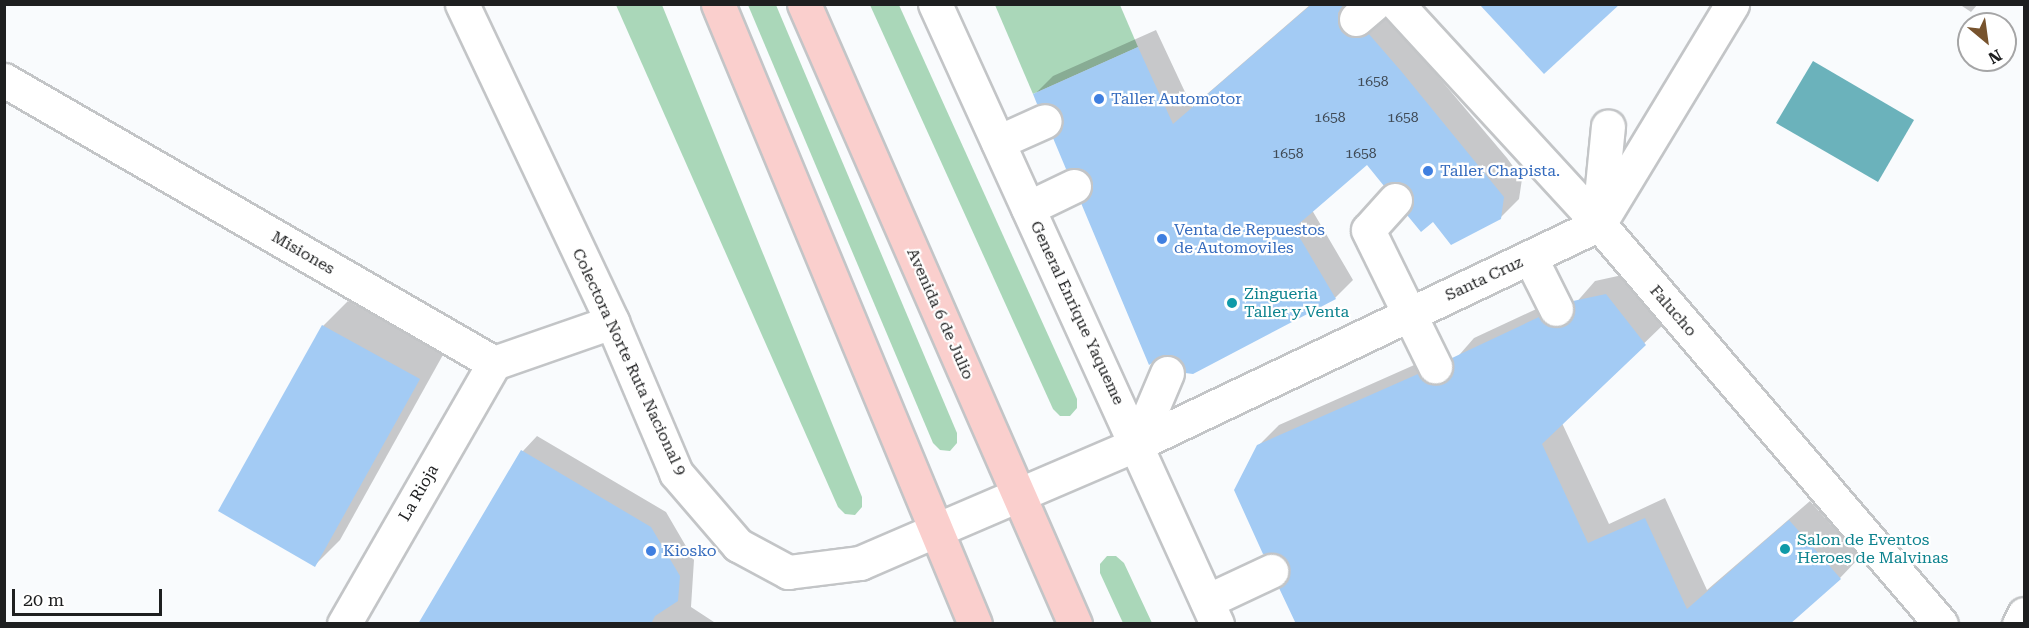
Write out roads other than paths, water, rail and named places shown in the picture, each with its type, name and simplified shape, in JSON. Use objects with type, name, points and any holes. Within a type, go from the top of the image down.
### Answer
[{"type":"main road","points":[[718,4],[934,531],[975,624]]},
{"type":"main road","name":"Avenida 6 de Julio","points":[[804,4],[1075,624]]},
{"type":"street","name":"Colectora Norte Ruta Nacional 9","points":[[462,4],[612,322],[676,473],[738,545],[788,572],[860,563],[1137,444]]},
{"type":"street","name":"General Enrique Yaqueme","points":[[935,4],[1212,612]]},
{"type":"street","name":"Falucho","points":[[1397,4],[1599,224],[1941,624]]},
{"type":"street","points":[[1599,224],[1732,4]]},
{"type":"street","name":"Misiones","points":[[4,80],[494,363]]},
{"type":"street","points":[[998,142],[1045,121]]},
{"type":"street","points":[[1599,224],[1608,126]]},
{"type":"street","points":[[1028,208],[1074,186]]},
{"type":"street","points":[[1395,200],[1368,230],[1435,366]]},
{"type":"street","name":"Santa Cruz","points":[[1137,444],[1599,224]]},
{"type":"street","points":[[1530,257],[1557,309]]},
{"type":"street","points":[[494,363],[612,322]]},
{"type":"street","name":"La Rioja","points":[[344,624],[494,363]]},
{"type":"street","points":[[1137,444],[1167,373]]},
{"type":"street","points":[[1212,612],[1271,571]]},
{"type":"street","points":[[2019,624],[2025,614]]},
{"type":"water","points":[[1813,61],[1914,120],[1878,182],[1776,123]]},
{"type":"place","name":"Taller Automotor","points":[[1099,99]]},
{"type":"place","name":"Taller Chapista.","points":[[1428,171]]},
{"type":"place","name":"Venta de Repuestos de Automoviles","points":[[1162,239]]},
{"type":"place","name":"Zingueria Taller y Venta","points":[[1232,303]]},
{"type":"place","name":"Salon de Eventos Heroes de Malvinas","points":[[1785,549]]},
{"type":"place","name":"Kiosko","points":[[651,551]]}]
